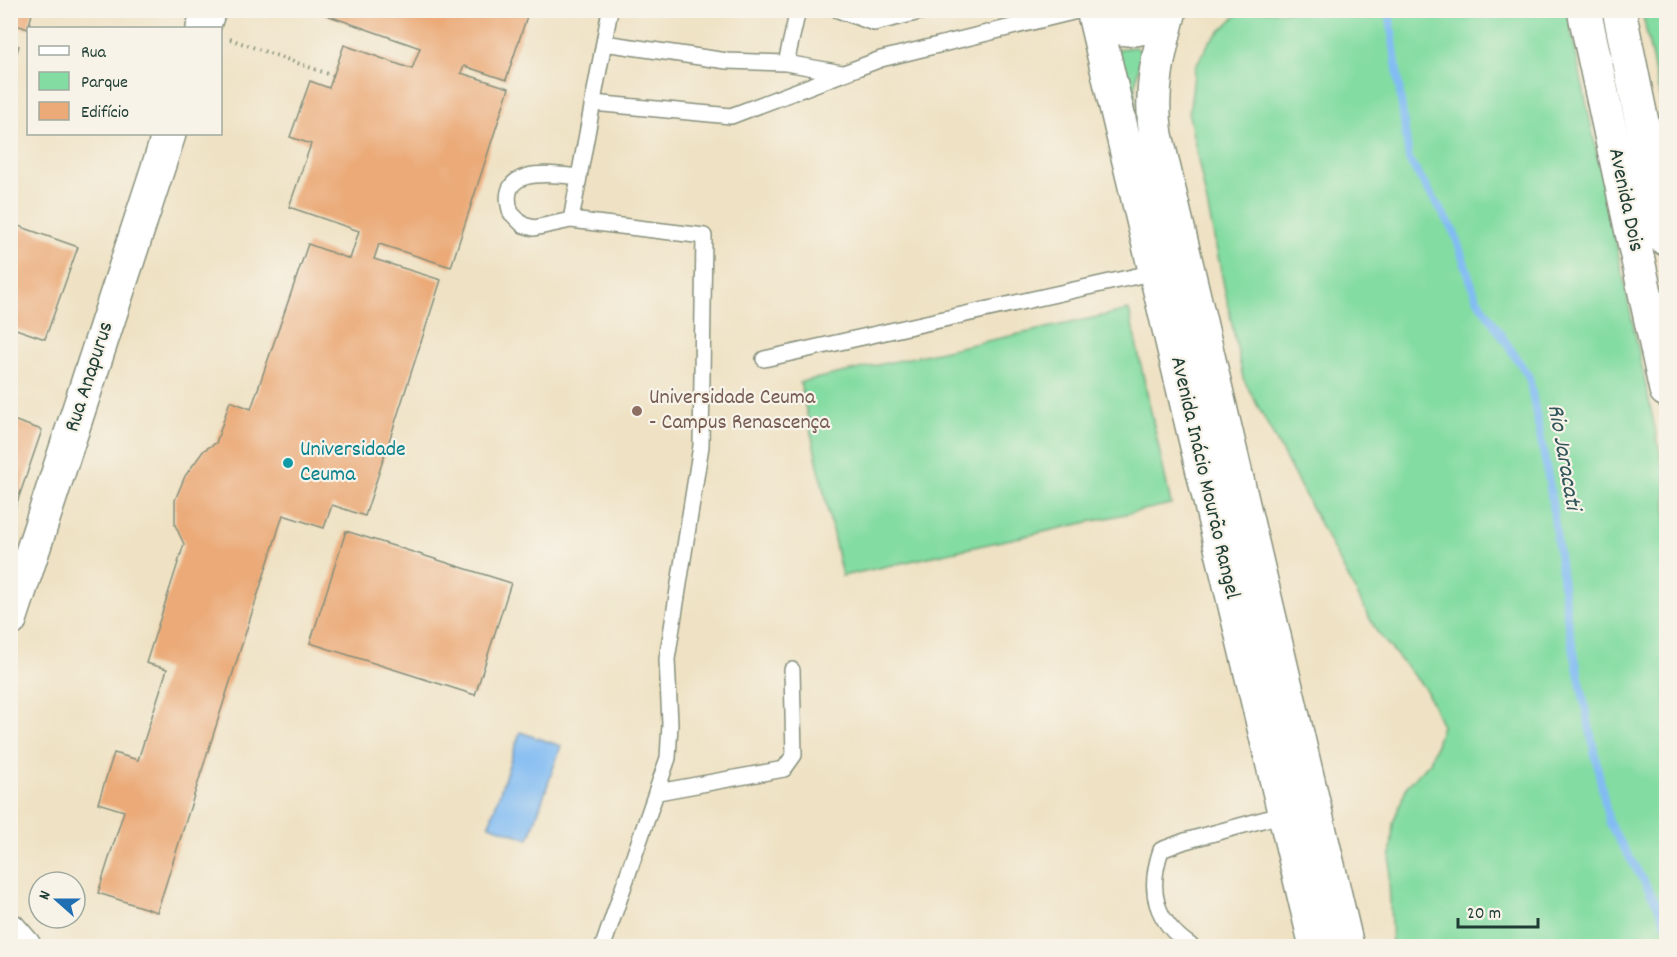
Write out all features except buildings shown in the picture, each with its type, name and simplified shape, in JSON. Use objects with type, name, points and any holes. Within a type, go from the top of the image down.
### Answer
[{"type":"main road","points":[[203,27],[209,10]]},
{"type":"main road","points":[[1093,10],[1102,20],[1126,30],[1153,25],[1170,10]]},
{"type":"main road","name":"Avenida Inácio Mourão Rangel","points":[[1093,10],[1316,946]]},
{"type":"main road","name":"Avenida Inácio Mourão Rangel","points":[[1170,10],[1155,75],[1153,97],[1156,135],[1347,946]]},
{"type":"main road","name":"Avenida Dois","points":[[1584,10],[1666,390]]},
{"type":"main road","name":"Avenida Dois","points":[[1619,10],[1666,238]]},
{"type":"main road","name":"Rua Anapurus","points":[[10,620],[169,135]]},
{"type":"main road","points":[[10,930],[24,946]]},
{"type":"lane","points":[[571,220],[610,10]]},
{"type":"lane","points":[[786,63],[798,10]]},
{"type":"lane","points":[[838,10],[874,23],[928,10]]},
{"type":"lane","points":[[593,103],[731,116],[890,56],[1081,10]]},
{"type":"lane","points":[[604,43],[727,61],[786,63],[844,73]]},
{"type":"lane","points":[[579,177],[537,172],[521,178],[510,194],[511,213],[523,225],[541,228],[571,220],[704,236],[702,446],[668,659],[668,758],[603,946]]},
{"type":"lane","points":[[764,359],[1155,272]]},
{"type":"lane","points":[[658,792],[784,769],[794,755],[792,670]]},
{"type":"lane","points":[[1191,946],[1174,934],[1154,899],[1153,872],[1161,850],[1185,841],[1284,814]]},
{"type":"path","points":[[222,37],[333,76]]},
{"type":"green space","points":[[1241,11],[1567,11],[1666,481],[1666,946],[1392,946],[1389,880],[1393,823],[1407,786],[1430,762],[1442,726],[1426,690],[1377,632],[1243,378],[1189,116],[1195,67],[1210,41]]},
{"type":"green space","points":[[1642,11],[1666,11],[1666,126]]},
{"type":"green space","points":[[1134,47],[1139,49],[1141,56],[1135,86],[1135,133],[1117,49]]},
{"type":"green space","points":[[1129,310],[1171,504],[842,576],[800,382]]},
{"type":"water","points":[[520,732],[561,746],[529,839],[489,825]]},
{"type":"waterway","name":"Rio Jaracati","points":[[1389,10],[1409,160],[1453,229],[1476,297],[1529,377],[1550,487],[1568,623],[1609,823],[1656,902],[1666,924]]},
{"type":"place","name":"Universidade Ceuma - Campus Renascença","points":[[637,411]]},
{"type":"place","name":"Universidade Ceuma","points":[[288,463]]}]
